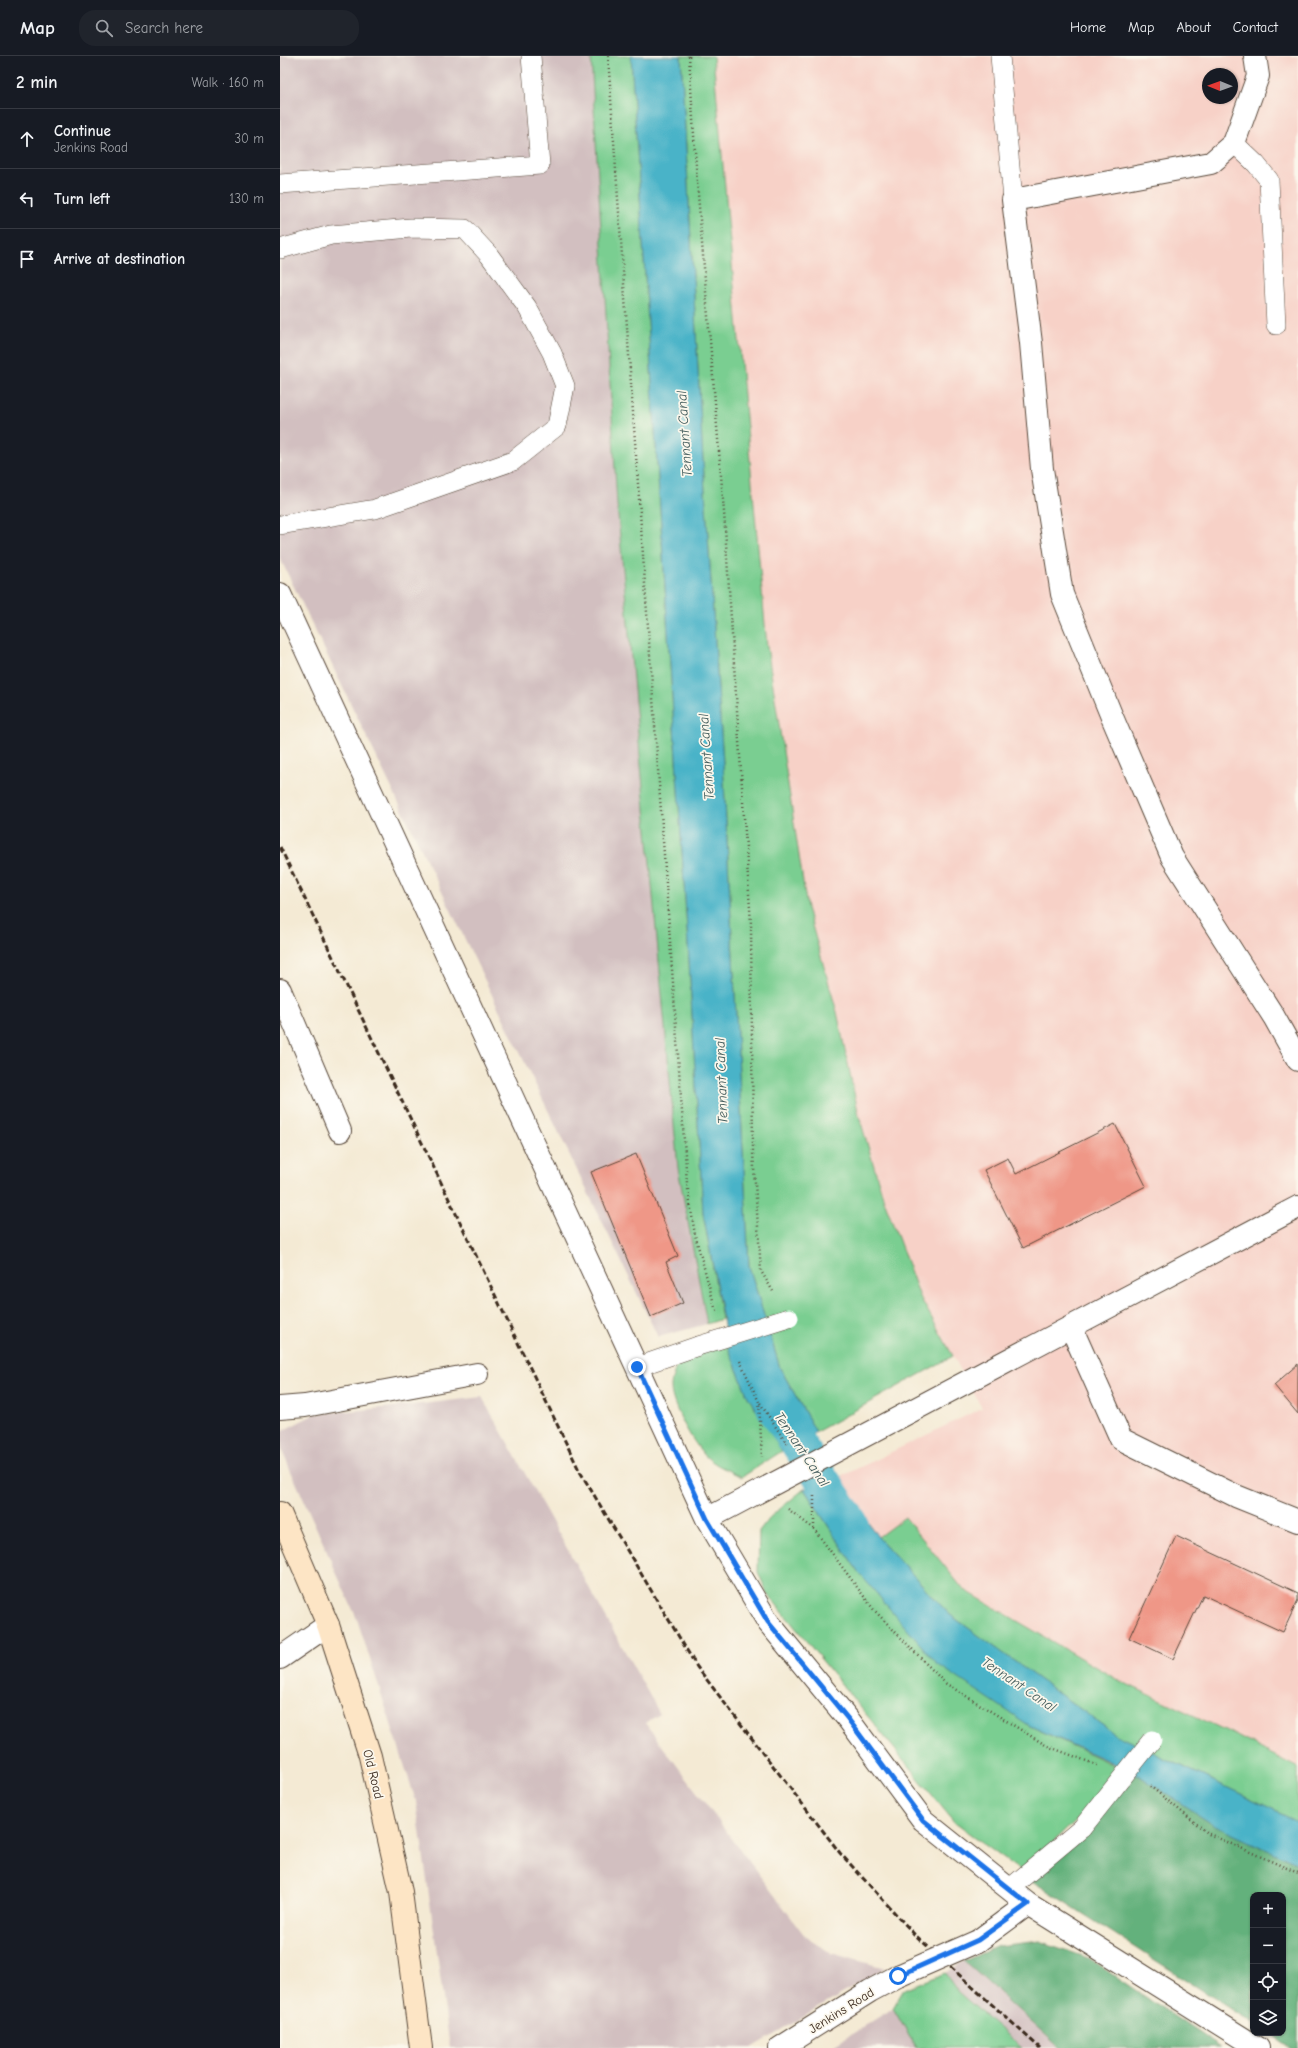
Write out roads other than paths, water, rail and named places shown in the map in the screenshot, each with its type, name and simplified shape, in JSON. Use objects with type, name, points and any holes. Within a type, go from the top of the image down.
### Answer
[{"type":"main road","name":"Old Road","points":[[280,1513],[328,1625],[370,1756],[401,1892],[421,2048]]},
{"type":"street","points":[[1255,56],[1258,76],[1234,143],[1211,163],[1013,200],[1031,343],[1042,469],[1062,594],[1172,857],[1274,1017],[1298,1060]]},
{"type":"street","points":[[280,594],[707,1519],[768,1622],[848,1719],[923,1820],[1028,1904],[1258,2048]]},
{"type":"street","points":[[280,990],[340,1132]]},
{"type":"street","points":[[707,1519],[1298,1207]]},
{"type":"street","points":[[1072,1327],[1121,1439],[1236,1496],[1298,1521]]},
{"type":"street","points":[[280,1408],[305,1406],[477,1374]]},
{"type":"street","points":[[280,1658],[328,1625]]},
{"type":"street","name":"Jenkins Road","points":[[780,2048],[870,1991],[898,1976],[978,1940],[1028,1904]]},
{"type":"lane","points":[[280,184],[540,165],[531,56]]},
{"type":"lane","points":[[1000,56],[1013,200]]},
{"type":"lane","points":[[1234,143],[1256,164],[1269,180],[1276,325]]},
{"type":"lane","points":[[280,249],[331,235],[411,228],[465,229],[490,255],[527,307],[552,353],[565,386],[557,426],[513,462],[375,509],[280,525]]},
{"type":"lane","points":[[637,1367],[698,1346],[789,1318]]},
{"type":"lane","points":[[1009,1889],[1082,1828],[1152,1740]]},
{"type":"water","points":[[631,56],[681,56],[703,461],[723,763],[749,1266],[780,1368],[816,1432],[782,1451],[748,1397],[728,1347],[703,1213],[689,961]]},
{"type":"water","points":[[838,1478],[878,1537],[949,1614],[1116,1735],[1298,1821],[1298,1864],[1215,1826],[1135,1773],[1030,1726],[937,1664],[859,1573],[804,1489]]},
{"type":"waterway","name":"Tennant Canal","points":[[772,1402],[774,1408],[851,1523]]},
{"type":"railway","points":[[280,847],[579,1470],[697,1667],[840,1853],[914,1934],[1040,2048]]}]
